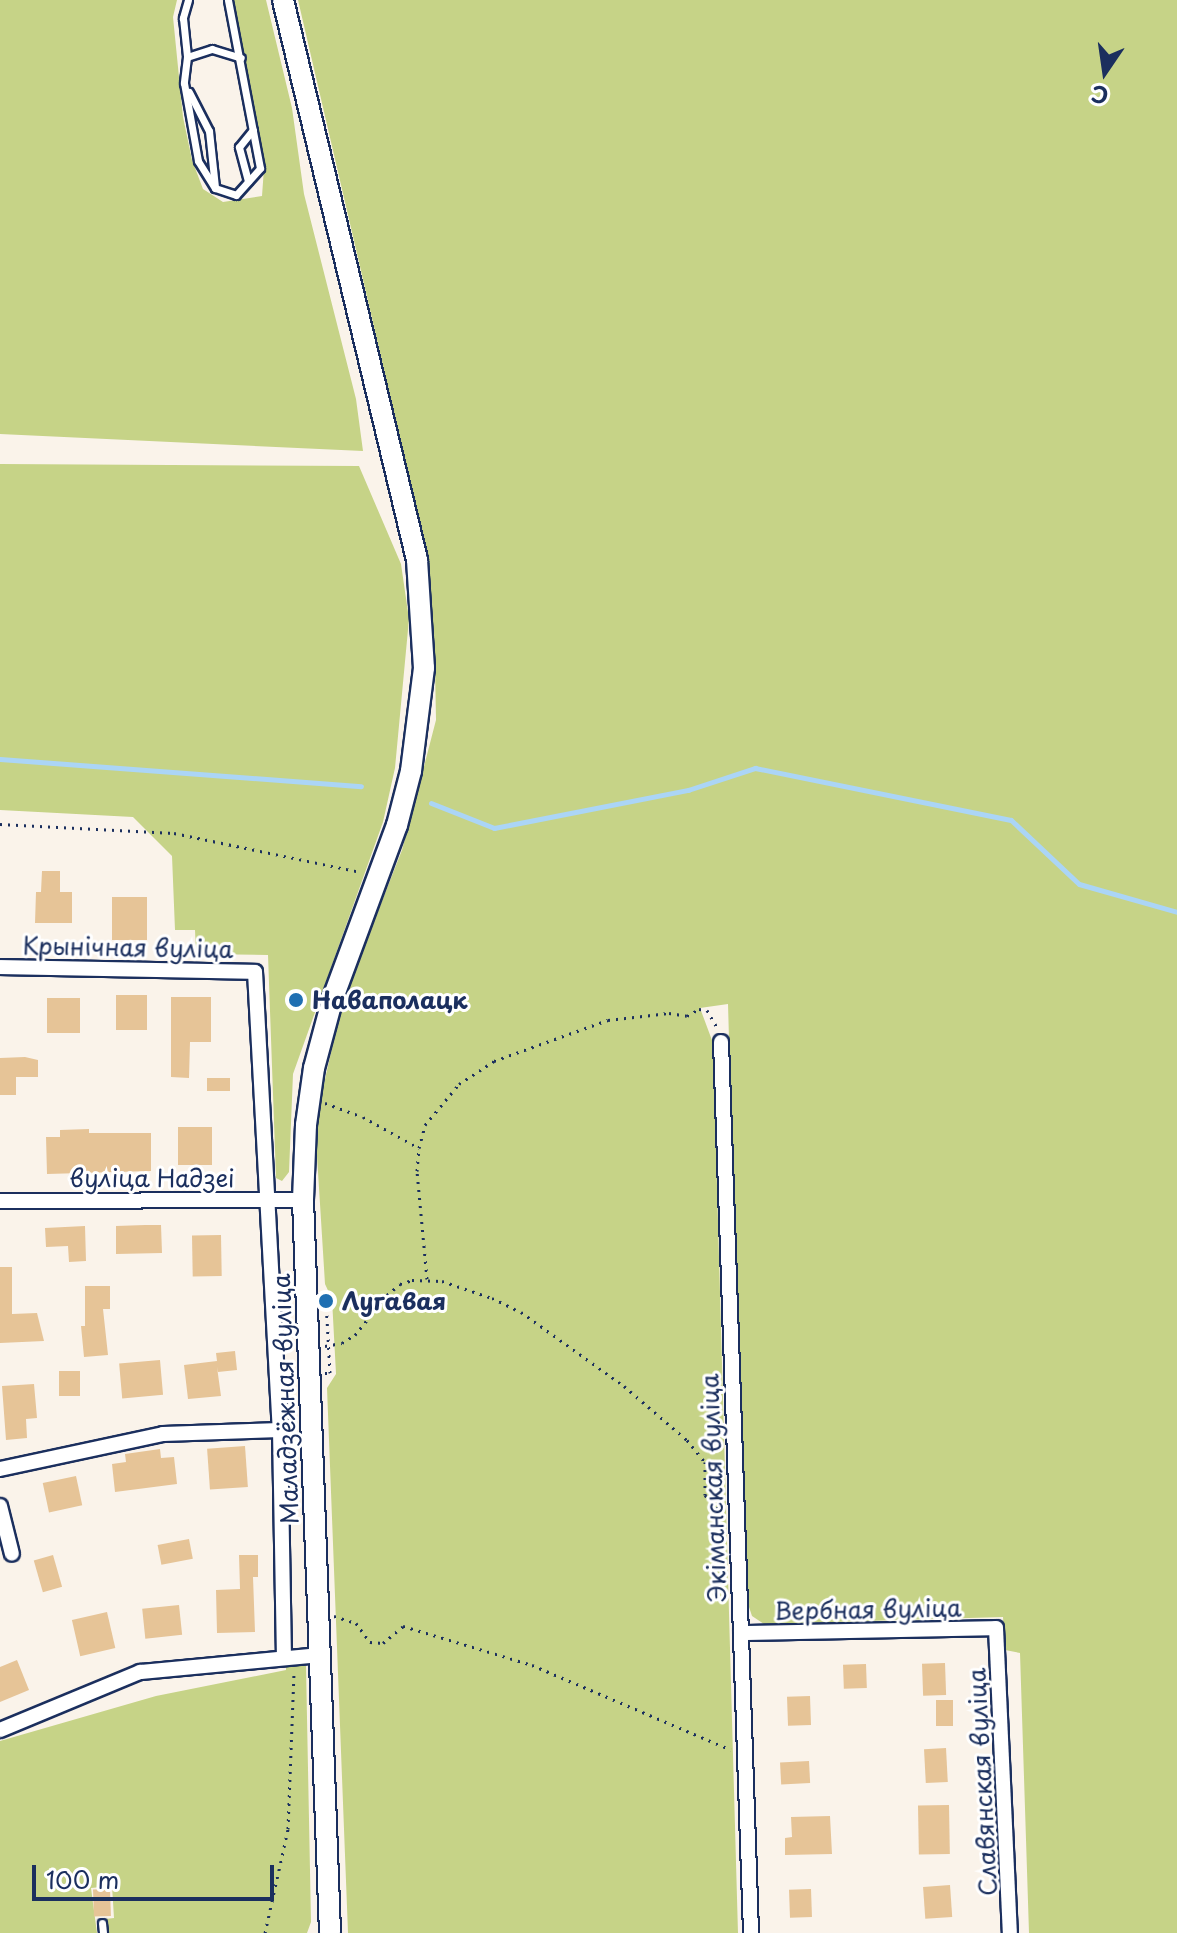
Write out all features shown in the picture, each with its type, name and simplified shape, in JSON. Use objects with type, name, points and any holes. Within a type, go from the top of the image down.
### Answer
[{"type":"main road","name":"Маладзёжная вуліца","points":[[283,0],[417,560],[424,668],[420,720],[401,812],[332,1001],[310,1098],[303,1200],[330,1933]]},
{"type":"street","name":"Крынічная вуліца","points":[[0,967],[255,972],[269,1200]]},
{"type":"street","name":"Экіманская вуліца","points":[[721,1042],[751,1933]]},
{"type":"street","points":[[269,1200],[280,1430],[284,1656]]},
{"type":"street","name":"вуліца Надзеі","points":[[0,1201],[303,1200]]},
{"type":"street","points":[[0,1469],[163,1434],[280,1430]]},
{"type":"street","points":[[0,1506],[12,1554]]},
{"type":"street","name":"Вербная вуліца","points":[[741,1633],[996,1628]]},
{"type":"street","name":"Славянская вуліца","points":[[996,1628],[1010,1933]]},
{"type":"street","points":[[0,1730],[140,1672],[284,1656],[321,1655]]},
{"type":"lane","points":[[188,0],[183,18],[187,57],[184,83],[198,161],[215,188],[236,195],[260,168],[228,0]]},
{"type":"lane","points":[[187,57],[212,49],[241,58]]},
{"type":"lane","points":[[184,83],[209,131],[215,188]]},
{"type":"lane","points":[[248,181],[239,147],[253,130]]},
{"type":"lane","points":[[102,1923],[103,1933]]},
{"type":"path","points":[[0,824],[174,833],[379,876]]},
{"type":"path","points":[[427,1279],[417,1171],[419,1148],[425,1125],[459,1084],[494,1061],[608,1020],[669,1013],[687,1016],[699,1009],[707,1010],[716,1019],[721,1042]]},
{"type":"path","points":[[310,1098],[363,1117],[419,1148]]},
{"type":"path","points":[[309,1346],[342,1343],[364,1328],[400,1284],[427,1279],[492,1298],[521,1312],[624,1386],[687,1440],[705,1462],[705,1495],[736,1526]]},
{"type":"path","points":[[319,1611],[356,1623],[370,1642],[383,1643],[403,1626],[532,1665],[745,1756]]},
{"type":"path","points":[[265,1933],[288,1829],[289,1748],[295,1685],[291,1661],[284,1656]]},
{"type":"green space","points":[[0,0],[177,0],[173,17],[183,117],[192,160],[203,189],[223,202],[262,196],[264,168],[233,0],[266,0],[292,108],[304,194],[356,399],[363,451],[0,434]]},
{"type":"green space","points":[[298,0],[1177,0],[1177,1933],[1029,1933],[1020,1653],[1005,1650],[1003,1617],[764,1624],[752,1616],[748,1604],[741,1462],[728,1004],[700,1008],[713,1043],[738,1933],[348,1933],[327,1388],[336,1374],[332,1299],[325,1284],[315,1124],[342,1003],[402,850],[414,805],[436,720],[435,667],[428,559]]},
{"type":"green space","points":[[0,464],[359,466],[401,564],[409,619],[395,768],[383,822],[293,1074],[289,1172],[282,1181],[276,1178],[268,955],[196,954],[195,930],[175,930],[172,856],[133,817],[0,810]]},
{"type":"green space","points":[[286,1661],[306,1666],[311,1922],[307,1933],[106,1933],[105,1919],[114,1918],[112,1886],[91,1888],[97,1933],[0,1933],[0,1741],[156,1696],[286,1670]]},
{"type":"building","points":[[42,871],[60,871],[60,892],[72,892],[72,923],[35,923],[36,892],[41,892]]},
{"type":"building","points":[[112,897],[147,897],[147,940],[112,940]]},
{"type":"building","points":[[116,995],[147,995],[147,1030],[116,1030]]},
{"type":"building","points":[[171,997],[211,997],[211,1042],[190,1042],[189,1078],[171,1077]]},
{"type":"building","points":[[47,998],[80,998],[80,1033],[47,1033]]},
{"type":"building","points":[[0,1058],[38,1060],[38,1077],[16,1077],[16,1095],[0,1095]]},
{"type":"building","points":[[207,1078],[230,1078],[230,1091],[207,1091]]},
{"type":"building","points":[[178,1127],[212,1127],[212,1165],[178,1165]]},
{"type":"building","points":[[89,1129],[89,1133],[151,1133],[151,1171],[47,1174],[46,1137],[60,1137],[60,1130]]},
{"type":"building","points":[[161,1225],[162,1253],[116,1254],[116,1226]]},
{"type":"building","points":[[85,1226],[86,1261],[69,1262],[68,1246],[46,1247],[45,1228]]},
{"type":"building","points":[[221,1235],[222,1276],[193,1276],[192,1236]]},
{"type":"building","points":[[0,1267],[12,1267],[12,1314],[37,1313],[44,1341],[0,1343]]},
{"type":"building","points":[[85,1286],[110,1286],[110,1309],[103,1309],[108,1355],[84,1357],[81,1326],[85,1326]]},
{"type":"building","points":[[235,1351],[237,1370],[218,1372],[217,1367],[221,1396],[188,1399],[184,1365],[217,1361],[216,1353]]},
{"type":"building","points":[[160,1360],[163,1395],[122,1398],[119,1364]]},
{"type":"building","points":[[59,1371],[80,1371],[80,1396],[59,1396]]},
{"type":"building","points":[[34,1384],[37,1418],[26,1419],[27,1438],[6,1440],[2,1386]]},
{"type":"building","points":[[245,1446],[248,1487],[210,1490],[207,1449]]},
{"type":"building","points":[[160,1449],[161,1458],[174,1457],[177,1484],[115,1492],[112,1464],[126,1462],[125,1454]]},
{"type":"building","points":[[76,1476],[82,1505],[49,1512],[43,1483]]},
{"type":"building","points":[[189,1539],[193,1559],[161,1565],[158,1545]]},
{"type":"building","points":[[53,1555],[62,1587],[43,1592],[34,1561]]},
{"type":"building","points":[[239,1555],[258,1555],[258,1577],[253,1577],[255,1632],[217,1633],[216,1590],[240,1589]]},
{"type":"building","points":[[179,1605],[182,1635],[145,1639],[142,1609]]},
{"type":"building","points":[[107,1612],[115,1648],[80,1656],[72,1620]]},
{"type":"building","points":[[17,1660],[29,1690],[0,1702],[0,1667]]},
{"type":"building","points":[[945,1663],[946,1695],[923,1696],[922,1664]]},
{"type":"building","points":[[866,1664],[867,1688],[844,1689],[843,1665]]},
{"type":"building","points":[[810,1696],[811,1725],[788,1726],[787,1697]]},
{"type":"building","points":[[936,1700],[953,1700],[953,1726],[936,1726]]},
{"type":"building","points":[[946,1748],[948,1782],[926,1783],[924,1749]]},
{"type":"building","points":[[809,1761],[810,1783],[781,1784],[780,1763]]},
{"type":"building","points":[[949,1805],[950,1854],[919,1855],[918,1806]]},
{"type":"building","points":[[830,1816],[832,1854],[785,1855],[785,1838],[792,1837],[791,1817]]},
{"type":"building","points":[[950,1885],[952,1917],[925,1919],[923,1887]]},
{"type":"building","points":[[110,1889],[111,1916],[94,1917],[93,1890]]},
{"type":"building","points":[[811,1889],[812,1917],[790,1918],[789,1890]]},
{"type":"waterway","points":[[0,759],[361,786]]},
{"type":"waterway","points":[[431,803],[494,828],[688,790],[755,768],[1011,820],[1079,884],[1177,912]]},
{"type":"place","name":"Наваполацк","points":[[296,1000]]},
{"type":"place","name":"Лугавая","points":[[326,1301]]}]
